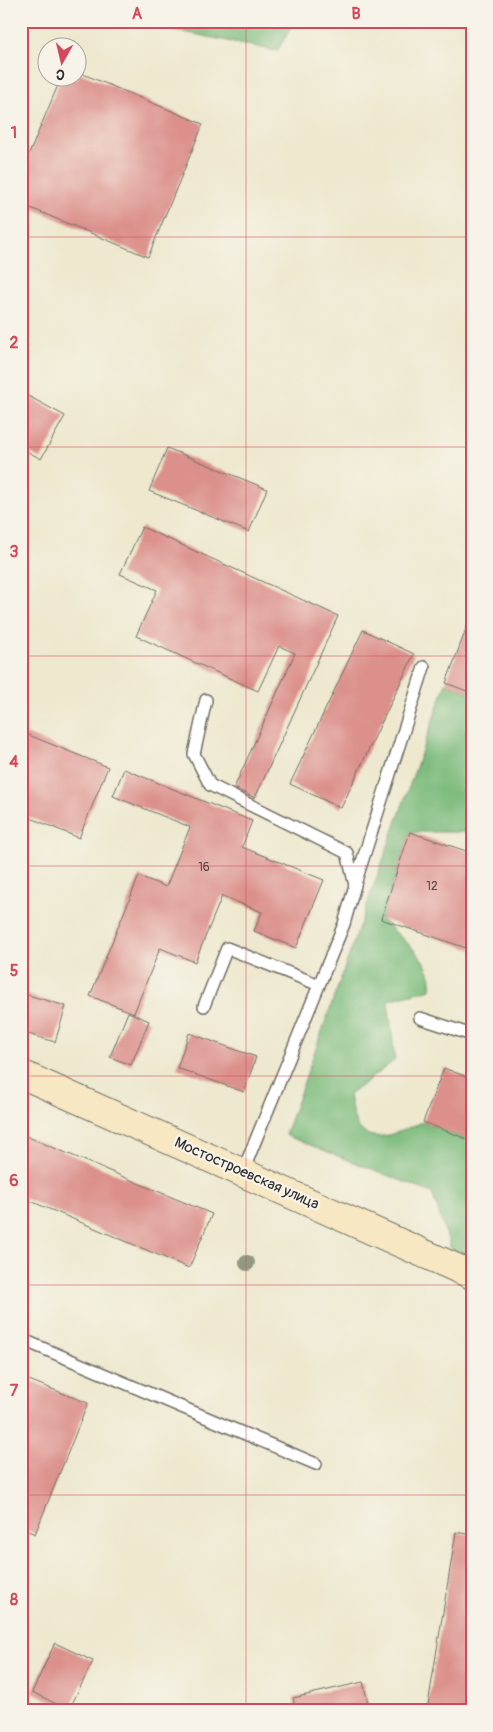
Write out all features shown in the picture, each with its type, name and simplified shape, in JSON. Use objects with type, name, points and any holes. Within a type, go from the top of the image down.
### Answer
[{"type":"main road","name":"Мостостроевская улица","points":[[21,1074],[243,1171],[472,1275]]},
{"type":"lane","points":[[243,1171],[344,924],[354,885],[424,667]]},
{"type":"lane","points":[[206,700],[194,754],[210,785],[348,852],[354,885]]},
{"type":"lane","points":[[204,1006],[227,948],[319,984]]},
{"type":"lane","points":[[420,1018],[472,1034]]},
{"type":"lane","points":[[21,1339],[316,1464]]},
{"type":"green space","points":[[129,21],[295,21],[277,51]]},
{"type":"green space","points":[[446,683],[472,693],[472,720],[466,736],[470,746],[473,770],[472,797],[468,822],[465,832],[410,832],[381,919],[406,941],[422,959],[431,978],[431,989],[388,1000],[395,1060],[349,1095],[356,1123],[362,1131],[370,1135],[378,1136],[397,1133],[423,1122],[472,1141],[472,1255],[451,1249],[432,1193],[285,1135]]},
{"type":"building","points":[[88,76],[203,124],[148,257],[21,204],[21,173],[57,88],[88,88]]},
{"type":"building","points":[[21,392],[65,416],[41,459],[21,448]]},
{"type":"building","points":[[167,448],[267,489],[249,532],[149,491]]},
{"type":"building","points":[[142,527],[338,616],[255,798],[234,788],[295,653],[279,646],[258,691],[136,636],[157,590],[120,574]]},
{"type":"building","points":[[468,624],[472,626],[472,693],[446,683]]},
{"type":"building","points":[[363,630],[414,654],[341,808],[290,784]]},
{"type":"building","points":[[21,732],[108,767],[79,838],[21,814]]},
{"type":"building","points":[[124,769],[252,821],[242,847],[324,880],[296,948],[254,931],[262,912],[222,896],[195,962],[160,948],[134,1013],[90,996],[139,876],[166,887],[190,827],[113,796]]},
{"type":"building","points":[[410,832],[472,853],[472,950],[381,919]]},
{"type":"building","points":[[21,993],[66,1006],[55,1042],[21,1032]]},
{"type":"building","points":[[128,1012],[149,1021],[131,1065],[110,1057]]},
{"type":"building","points":[[189,1033],[256,1057],[244,1092],[177,1068]]},
{"type":"building","points":[[444,1068],[472,1079],[472,1141],[423,1122]]},
{"type":"building","points":[[21,1134],[212,1214],[189,1268],[21,1197]]},
{"type":"building","points":[[21,1377],[88,1403],[35,1534],[21,1528]]},
{"type":"building","points":[[456,1532],[472,1535],[472,1711],[427,1711]]},
{"type":"building","points":[[55,1643],[93,1661],[69,1710],[32,1692]]},
{"type":"building","points":[[363,1682],[370,1711],[296,1711],[293,1698]]}]
